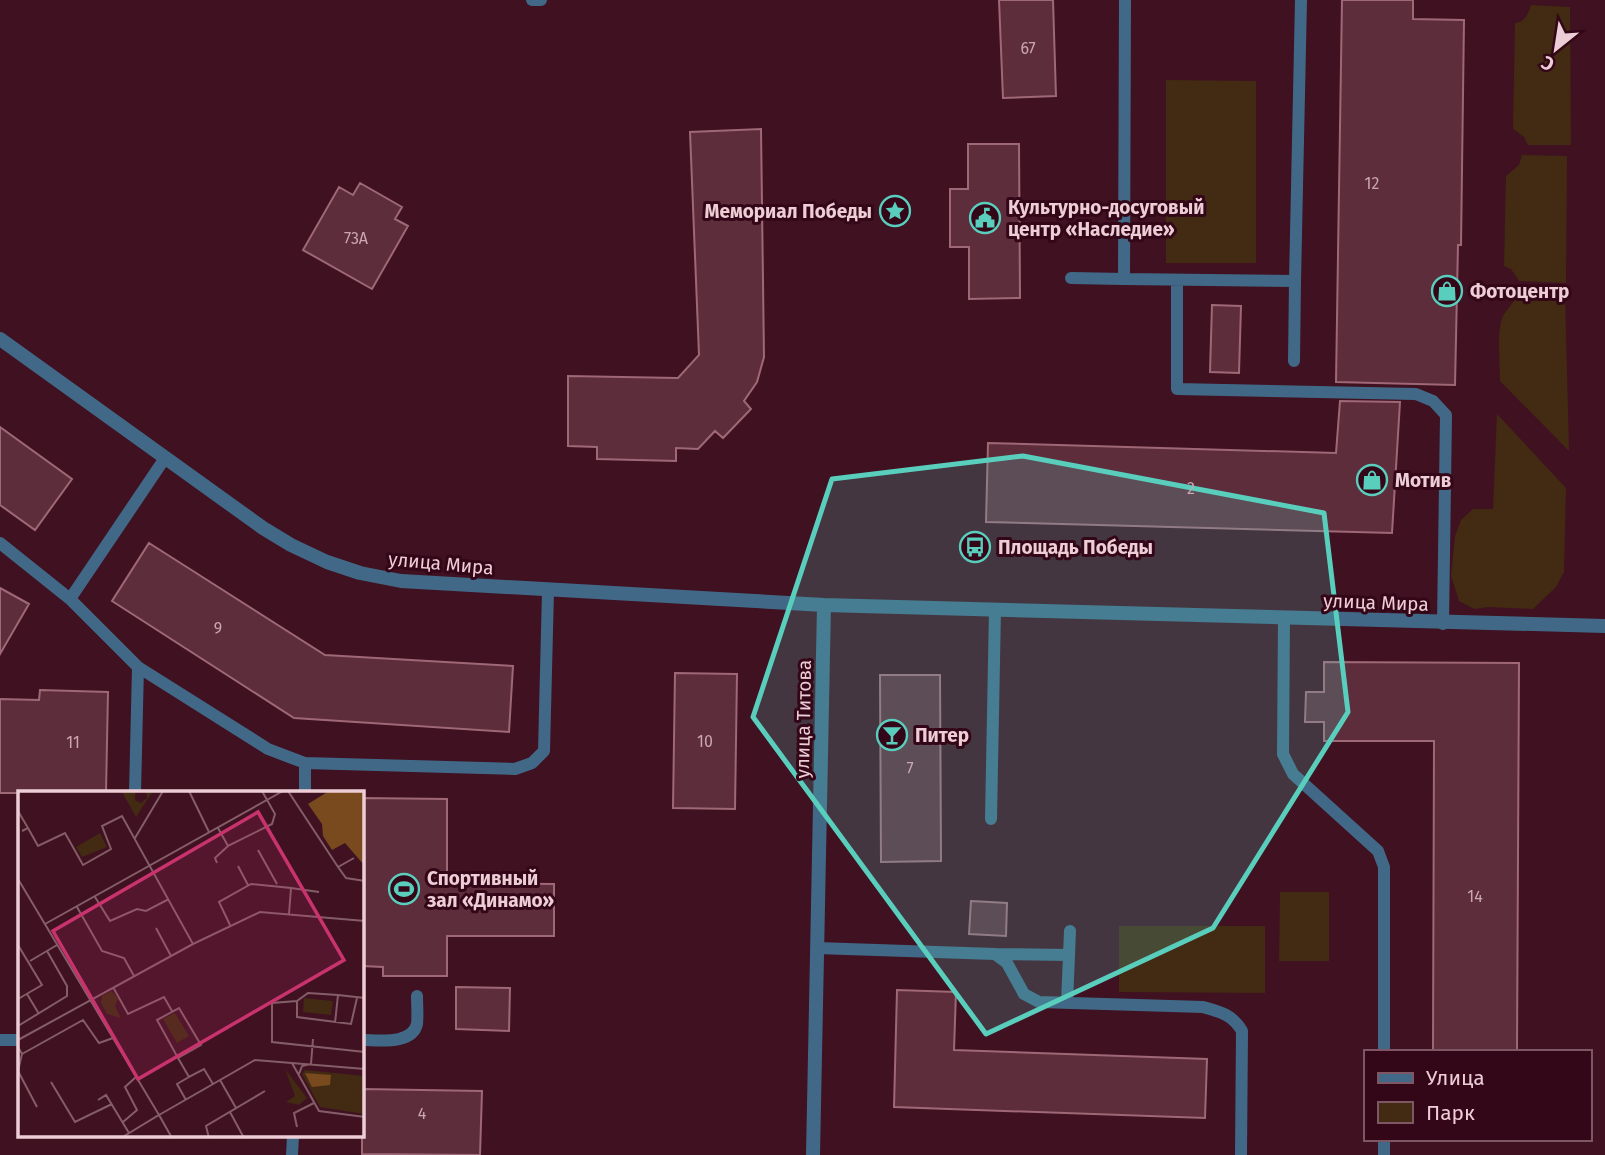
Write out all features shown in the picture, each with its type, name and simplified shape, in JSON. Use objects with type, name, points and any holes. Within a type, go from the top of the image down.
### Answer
[{"type":"street","name":"улица Мира","points":[[0,338],[263,528],[290,545],[338,566],[401,581],[824,605]]},
{"type":"street","points":[[824,605],[995,609]]},
{"type":"street","name":"улица Титова","points":[[813,1155],[824,605]]},
{"type":"street","name":"улица Мира","points":[[995,609],[1443,624],[1605,626]]},
{"type":"lane","points":[[532,0],[541,0]]},
{"type":"lane","points":[[1124,279],[1125,0]]},
{"type":"lane","points":[[1294,361],[1301,0]]},
{"type":"lane","points":[[1071,278],[1295,281]]},
{"type":"lane","points":[[1177,280],[1177,389],[1416,394],[1433,401],[1446,415],[1443,624]]},
{"type":"lane","points":[[70,599],[165,458]]},
{"type":"lane","points":[[0,543],[70,599],[138,667],[268,749],[305,763],[516,769],[532,763],[544,751],[548,591]]},
{"type":"lane","points":[[991,820],[995,609]]},
{"type":"lane","points":[[1284,619],[1283,754],[1293,775],[1378,851],[1384,867],[1384,1050]]},
{"type":"lane","points":[[135,791],[138,667]]},
{"type":"lane","points":[[304,791],[305,763]]},
{"type":"lane","points":[[1068,1003],[1070,931]]},
{"type":"lane","points":[[817,948],[1069,955]]},
{"type":"lane","points":[[995,954],[1007,963],[1024,993],[1039,1002],[1203,1007],[1236,1019],[1242,1031],[1241,1155]]},
{"type":"lane","points":[[364,1040],[397,1040],[412,1034],[416,1025],[418,996]]},
{"type":"lane","points":[[0,1040],[18,1040]]},
{"type":"highlighted area","points":[[1023,456],[1324,513],[1348,712],[1213,928],[986,1034],[753,717],[832,479]]},
{"type":"green space","points":[[1531,5],[1570,7],[1571,145],[1528,145],[1524,137],[1513,129],[1515,23],[1524,19]]},
{"type":"green space","points":[[1166,80],[1256,81],[1256,263],[1166,263]]},
{"type":"green space","points":[[1522,155],[1567,156],[1566,283],[1519,281],[1511,269],[1504,266],[1506,176],[1519,165]]},
{"type":"green space","points":[[1517,293],[1565,294],[1569,451],[1500,381],[1501,322]]},
{"type":"green space","points":[[1497,414],[1566,488],[1564,572],[1556,587],[1533,609],[1474,609],[1459,601],[1451,576],[1455,536],[1461,520],[1473,509],[1493,509]]},
{"type":"green space","points":[[1280,892],[1329,892],[1329,961],[1279,961]]},
{"type":"green space","points":[[1119,926],[1265,926],[1265,993],[1119,992]]},
{"type":"building","points":[[999,0],[1053,0],[1056,96],[1003,98]]},
{"type":"building","points":[[1342,0],[1413,0],[1413,19],[1464,20],[1461,245],[1458,245],[1455,385],[1336,382]]},
{"type":"building","points":[[761,129],[764,357],[757,382],[744,401],[751,409],[723,438],[715,431],[698,449],[676,448],[676,461],[597,459],[597,447],[568,446],[568,376],[678,378],[699,355],[690,132]]},
{"type":"building","name":"Культурно-досуговый центр «Наследие»","points":[[968,144],[1019,144],[1020,298],[969,299],[969,247],[950,247],[950,189],[968,189]]},
{"type":"building","points":[[360,183],[402,207],[395,219],[408,226],[372,289],[303,250],[339,187],[353,195]]},
{"type":"building","points":[[1212,305],[1241,306],[1239,373],[1210,372]]},
{"type":"building","points":[[1340,401],[1400,402],[1392,533],[986,522],[988,443],[1336,453]]},
{"type":"building","points":[[0,427],[72,479],[35,530],[0,505]]},
{"type":"building","points":[[149,543],[325,655],[513,666],[509,732],[294,718],[112,601]]},
{"type":"building","points":[[0,588],[29,604],[0,654]]},
{"type":"building","points":[[1324,662],[1519,663],[1517,1050],[1433,1050],[1434,741],[1324,741],[1324,722],[1305,722],[1306,692],[1324,692]]},
{"type":"building","points":[[675,673],[737,674],[735,809],[673,808]]},
{"type":"building","points":[[880,675],[940,675],[941,861],[881,862]]},
{"type":"building","points":[[40,690],[108,692],[106,791],[0,793],[0,699],[39,700]]},
{"type":"building","name":"Спортивный зал «Динамо»","points":[[364,798],[447,799],[447,883],[554,884],[554,936],[447,936],[447,976],[383,976],[383,967],[364,966]]},
{"type":"building","points":[[971,901],[1007,903],[1006,936],[969,934]]},
{"type":"building","points":[[456,987],[510,988],[509,1031],[456,1029]]},
{"type":"building","points":[[897,990],[956,992],[954,1050],[1207,1059],[1205,1118],[894,1107]]},
{"type":"building","points":[[364,1089],[482,1091],[480,1155],[362,1154]]},
{"type":"place","name":"Мемориал Победы","points":[[895,211]]},
{"type":"place","name":"Культурно-досуговый центр «Наследие»","points":[[985,218]]},
{"type":"place","name":"Фотоцентр","points":[[1447,291]]},
{"type":"place","name":"Мотив","points":[[1372,480]]},
{"type":"place","name":"Площадь Победы","points":[[975,547]]},
{"type":"place","name":"Питер","points":[[892,735]]},
{"type":"place","name":"Спортивный зал «Динамо»","points":[[404,889]]}]
